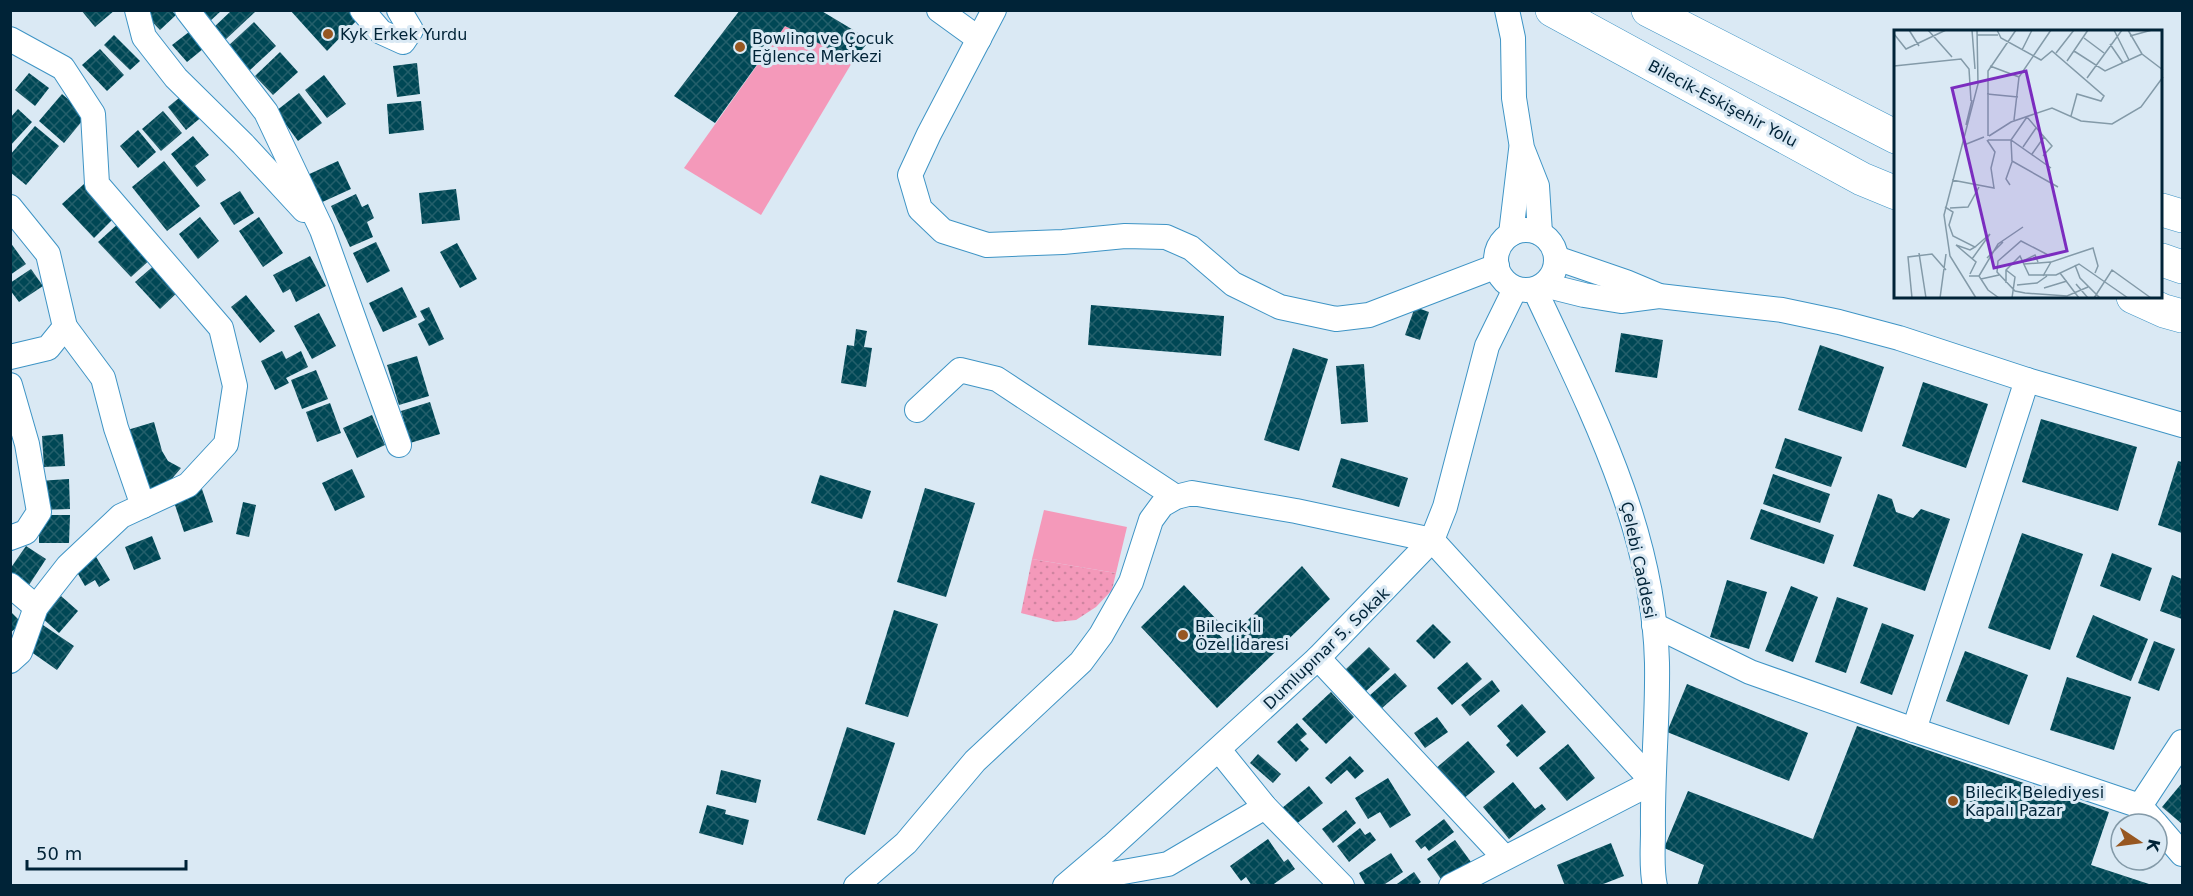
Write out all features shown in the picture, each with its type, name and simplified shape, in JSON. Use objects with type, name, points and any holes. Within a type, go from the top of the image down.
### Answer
[{"type":"main road","name":"Bilecik-Eskişehir Yolu","points":[[1552,10],[1862,178],[1894,192]]},
{"type":"main road","points":[[1648,10],[1894,136]]},
{"type":"main road","points":[[2163,210],[2182,216]]},
{"type":"main road","points":[[2163,260],[2182,267]]},
{"type":"main road","points":[[2135,298],[2182,316]]},
{"type":"street","points":[[137,10],[144,37],[176,78],[243,144],[322,230]]},
{"type":"street","points":[[187,10],[266,112],[322,230],[399,445]]},
{"type":"street","points":[[362,10],[381,32],[403,42],[411,30],[399,10]]},
{"type":"street","points":[[939,10],[979,39]]},
{"type":"street","points":[[994,10],[928,134],[910,175],[920,209],[943,231],[987,245],[1063,242],[1125,236],[1166,237],[1191,248],[1233,284],[1280,307],[1336,319],[1369,315],[1518,281],[1556,268],[1554,248],[1540,233],[1530,230],[1511,234],[1504,240],[1496,257],[1518,281],[1621,301],[1659,296],[1782,310],[1839,322],[1899,338],[2027,380],[2182,424]]},
{"type":"street","points":[[1506,10],[1513,38],[1515,98],[1521,148],[1511,234]]},
{"type":"street","points":[[10,39],[63,68],[93,114],[97,184],[221,328],[235,386],[225,444],[188,485],[121,516],[69,566],[36,607],[20,652],[10,661]]},
{"type":"street","points":[[1521,148],[1537,186],[1540,233]]},
{"type":"street","points":[[10,207],[48,254],[65,327],[103,378],[116,428],[143,506]]},
{"type":"street","points":[[1556,258],[1659,296]]},
{"type":"street","name":"Dumlupınar 5. Sokak","points":[[1068,883],[1219,750],[1318,658],[1432,540],[1445,507],[1486,346],[1518,281]]},
{"type":"street","name":"Çelebi Caddesi","points":[[1518,281],[1602,434],[1624,492],[1637,536],[1648,585],[1657,662],[1653,782],[1655,885]]},
{"type":"street","points":[[10,357],[48,348],[65,327]]},
{"type":"street","points":[[917,411],[960,370],[997,379],[1176,497]]},
{"type":"street","points":[[1914,730],[2027,380]]},
{"type":"street","points":[[10,385],[27,444],[39,512],[26,532],[10,538]]},
{"type":"street","points":[[856,885],[906,843],[975,761],[1081,662],[1101,634],[1131,582],[1151,520],[1162,505],[1176,497],[1192,493],[1296,511],[1432,540],[1653,782],[1451,885]]},
{"type":"street","points":[[10,585],[36,607]]},
{"type":"street","points":[[1654,625],[1750,672],[2140,806],[2146,812]]},
{"type":"street","points":[[1318,658],[1504,857]]},
{"type":"street","points":[[2140,806],[2182,742]]},
{"type":"street","points":[[1219,750],[1265,807],[1342,885]]},
{"type":"street","points":[[1068,883],[1166,875],[1265,807]]},
{"type":"street","points":[[2169,838],[2182,854]]},
{"type":"shaded area","points":[[785,26],[853,61],[761,215],[684,168]]},
{"type":"shaded area","points":[[1044,510],[1127,527],[1116,573],[1032,559]]},
{"type":"shaded area","points":[[1032,559],[1116,573],[1112,590],[1096,607],[1076,620],[1056,622],[1021,613]]},
{"type":"building","points":[[81,10],[115,10],[95,27]]},
{"type":"building","points":[[141,10],[171,10],[176,15],[160,30]]},
{"type":"building","points":[[196,10],[222,10],[208,23]]},
{"type":"building","points":[[232,10],[257,10],[224,41],[212,29]]},
{"type":"building","name":"Kyk Erkek Yurdu","points":[[290,10],[357,10],[361,16],[327,51]]},
{"type":"building","name":"Bowling ve Çocuk Eğlence Merkezi","points":[[740,10],[820,10],[870,40],[853,61],[785,26],[715,123],[674,96]]},
{"type":"building","points":[[254,22],[276,46],[249,71],[227,47]]},
{"type":"building","points":[[189,32],[203,49],[187,62],[172,45]]},
{"type":"building","points":[[114,35],[140,61],[130,70],[104,45]]},
{"type":"building","points":[[100,49],[124,75],[107,91],[82,65]]},
{"type":"building","points":[[280,52],[298,72],[273,95],[255,76]]},
{"type":"building","points":[[417,63],[420,94],[397,97],[393,66]]},
{"type":"building","points":[[29,73],[49,88],[35,106],[15,90]]},
{"type":"building","points":[[324,75],[346,104],[327,118],[305,90]]},
{"type":"building","points":[[185,93],[204,115],[186,130],[168,107]]},
{"type":"building","points":[[299,93],[322,123],[298,141],[276,111]]},
{"type":"building","points":[[62,94],[87,115],[64,143],[39,121]]},
{"type":"building","points":[[421,101],[424,130],[389,134],[387,104]]},
{"type":"building","points":[[18,109],[32,122],[10,146],[10,118]]},
{"type":"building","points":[[163,111],[182,133],[161,151],[142,129]]},
{"type":"building","points":[[35,126],[59,146],[26,185],[10,172],[10,155]]},
{"type":"building","points":[[138,130],[156,152],[138,168],[120,146]]},
{"type":"building","points":[[193,136],[209,155],[195,166],[206,180],[197,187],[171,154]]},
{"type":"building","points":[[164,161],[200,206],[167,231],[132,187]]},
{"type":"building","points":[[338,161],[351,189],[318,204],[305,176]]},
{"type":"building","points":[[84,184],[115,217],[94,238],[62,204]]},
{"type":"building","points":[[456,189],[460,220],[422,224],[419,193]]},
{"type":"building","points":[[240,191],[254,213],[234,225],[220,203]]},
{"type":"building","points":[[356,194],[362,207],[368,204],[374,218],[367,222],[373,237],[350,247],[331,206]]},
{"type":"building","points":[[200,217],[219,241],[198,259],[179,234]]},
{"type":"building","points":[[259,217],[283,253],[263,267],[239,231]]},
{"type":"building","points":[[120,222],[153,257],[131,277],[98,242]]},
{"type":"building","points":[[10,242],[26,264],[10,275]]},
{"type":"building","points":[[376,242],[390,271],[367,283],[353,253]]},
{"type":"building","points":[[457,243],[477,279],[460,288],[440,252]]},
{"type":"building","points":[[310,256],[326,286],[296,302],[290,289],[283,293],[273,275]]},
{"type":"building","points":[[157,263],[181,289],[160,309],[135,282]]},
{"type":"building","points":[[31,269],[43,286],[19,302],[10,290],[10,283]]},
{"type":"building","points":[[402,287],[417,317],[383,332],[369,303]]},
{"type":"building","points":[[246,295],[275,331],[260,343],[231,307]]},
{"type":"building","points":[[1091,305],[1224,316],[1221,356],[1088,345]]},
{"type":"building","points":[[429,307],[444,339],[429,346],[418,324],[425,320],[420,311]]},
{"type":"building","points":[[1415,307],[1429,312],[1420,340],[1405,335]]},
{"type":"building","points":[[319,313],[336,346],[312,359],[294,326]]},
{"type":"building","points":[[856,329],[867,331],[864,347],[872,348],[866,387],[841,383],[847,345],[854,346]]},
{"type":"building","points":[[1621,333],[1663,340],[1657,378],[1615,372]]},
{"type":"building","points":[[1820,345],[1884,367],[1862,432],[1798,410]]},
{"type":"building","points":[[1293,348],[1328,359],[1299,451],[1264,440]]},
{"type":"building","points":[[282,351],[286,359],[301,351],[308,367],[286,378],[289,383],[275,390],[261,361]]},
{"type":"building","points":[[417,356],[429,396],[399,405],[387,365]]},
{"type":"building","points":[[1364,364],[1368,422],[1341,424],[1336,366]]},
{"type":"building","points":[[316,370],[328,399],[302,409],[291,380]]},
{"type":"building","points":[[1923,382],[1988,404],[1966,468],[1902,446]]},
{"type":"building","points":[[430,402],[440,434],[410,443],[401,411]]},
{"type":"building","points":[[330,403],[341,433],[317,442],[306,412]]},
{"type":"building","points":[[372,415],[385,445],[357,458],[343,428]]},
{"type":"building","points":[[2041,419],[2137,447],[2118,511],[2022,482]]},
{"type":"building","points":[[154,422],[162,451],[168,461],[181,468],[164,488],[144,488],[124,431]]},
{"type":"building","points":[[63,434],[65,466],[44,467],[42,436]]},
{"type":"building","points":[[1785,438],[1842,457],[1831,487],[1775,468]]},
{"type":"building","points":[[1341,458],[1408,478],[1399,507],[1332,487]]},
{"type":"building","points":[[2178,461],[2182,462],[2182,533],[2158,525]]},
{"type":"building","points":[[352,469],[365,497],[335,511],[322,483]]},
{"type":"building","points":[[1773,474],[1830,494],[1820,523],[1763,504]]},
{"type":"building","points":[[820,475],[871,491],[862,519],[811,503]]},
{"type":"building","points":[[69,479],[70,509],[39,510],[38,481]]},
{"type":"building","points":[[201,486],[213,522],[184,532],[172,496]]},
{"type":"building","points":[[925,488],[975,503],[946,597],[897,582]]},
{"type":"building","points":[[1878,494],[1892,499],[1896,512],[1913,518],[1921,509],[1950,519],[1925,591],[1853,566]]},
{"type":"building","points":[[243,502],[256,505],[249,537],[236,534]]},
{"type":"building","points":[[1761,509],[1834,535],[1824,564],[1750,539]]},
{"type":"building","points":[[39,515],[70,515],[69,543],[39,543]]},
{"type":"building","points":[[2022,533],[2083,554],[2050,650],[1988,628]]},
{"type":"building","points":[[152,536],[161,559],[134,570],[125,547]]},
{"type":"building","points":[[26,546],[46,559],[29,585],[10,573],[10,569]]},
{"type":"building","points":[[2112,553],[2152,568],[2140,601],[2100,586]]},
{"type":"building","points":[[95,555],[110,580],[99,587],[95,580],[85,586],[74,567]]},
{"type":"building","name":"Bilecik İl Özel İdaresi","points":[[1302,566],[1330,599],[1217,708],[1141,627],[1184,585],[1218,621],[1212,627],[1226,642]]},
{"type":"building","points":[[2172,575],[2182,579],[2182,619],[2160,611]]},
{"type":"building","points":[[1727,580],[1767,592],[1749,649],[1710,637]]},
{"type":"building","points":[[1791,586],[1818,597],[1793,662],[1765,651]]},
{"type":"building","points":[[61,596],[78,611],[59,633],[42,618]]},
{"type":"building","points":[[1837,597],[1868,608],[1846,673],[1815,662]]},
{"type":"building","points":[[894,610],[938,624],[908,717],[865,704]]},
{"type":"building","points":[[10,611],[22,623],[10,633]]},
{"type":"building","points":[[2093,615],[2148,639],[2131,681],[2076,657]]},
{"type":"building","points":[[1882,623],[1914,635],[1892,695],[1860,683]]},
{"type":"building","points":[[1433,624],[1451,642],[1434,659],[1416,641]]},
{"type":"building","points":[[43,625],[74,646],[57,670],[27,649]]},
{"type":"building","points":[[2154,641],[2175,649],[2159,691],[2138,683]]},
{"type":"building","points":[[1369,647],[1390,669],[1365,692],[1344,671]]},
{"type":"building","points":[[1965,651],[2028,675],[2009,725],[1946,701]]},
{"type":"building","points":[[1467,662],[1482,679],[1452,705],[1437,688]]},
{"type":"building","points":[[1395,673],[1407,686],[1381,709],[1369,696]]},
{"type":"building","points":[[2067,677],[2131,697],[2114,750],[2050,730]]},
{"type":"building","points":[[1492,680],[1500,691],[1470,716],[1461,705]]},
{"type":"building","points":[[1687,684],[1808,733],[1789,781],[1667,732]]},
{"type":"building","points":[[1331,692],[1354,717],[1326,744],[1302,719]]},
{"type":"building","points":[[1522,704],[1546,732],[1517,757],[1506,745],[1510,741],[1497,726]]},
{"type":"building","points":[[1437,717],[1448,732],[1425,748],[1414,733]]},
{"type":"building","points":[[1297,723],[1307,734],[1300,740],[1309,749],[1296,762],[1277,742]]},
{"type":"building","name":"Bilecik Belediyesi Kapalı Pazar","points":[[1857,726],[2109,812],[2091,865],[2155,886],[1697,886],[1704,865],[1664,848],[1688,791],[1813,839]]},
{"type":"building","points":[[847,727],[895,743],[865,835],[817,820]]},
{"type":"building","points":[[1468,741],[1495,772],[1462,800],[1435,769]]},
{"type":"building","points":[[1568,744],[1595,778],[1567,801],[1539,768]]},
{"type":"building","points":[[1258,754],[1281,774],[1273,783],[1250,763]]},
{"type":"building","points":[[1350,756],[1364,771],[1355,779],[1347,770],[1331,784],[1325,778]]},
{"type":"building","points":[[721,770],[761,780],[756,803],[716,794]]},
{"type":"building","points":[[1388,778],[1411,815],[1390,828],[1380,812],[1368,819],[1355,798]]},
{"type":"building","points":[[1513,782],[1535,809],[1542,804],[1546,809],[1509,839],[1483,807]]},
{"type":"building","points":[[2182,783],[2182,824],[2162,807]]},
{"type":"building","points":[[1309,786],[1323,803],[1295,825],[1282,808]]},
{"type":"building","points":[[707,805],[726,810],[725,814],[749,820],[743,845],[699,833]]},
{"type":"building","points":[[1346,810],[1356,823],[1333,843],[1322,829]]},
{"type":"building","points":[[1444,819],[1454,832],[1429,851],[1425,846],[1421,849],[1415,841]]},
{"type":"building","points":[[1360,828],[1365,835],[1370,832],[1376,840],[1349,862],[1337,846]]},
{"type":"building","points":[[1268,839],[1284,862],[1288,859],[1295,869],[1271,886],[1252,886],[1246,877],[1241,881],[1230,866]]},
{"type":"building","points":[[1455,840],[1471,862],[1443,882],[1427,859]]},
{"type":"building","points":[[1611,843],[1624,876],[1598,886],[1565,886],[1557,865]]},
{"type":"building","points":[[1391,853],[1403,872],[1382,886],[1366,886],[1359,873]]},
{"type":"building","points":[[1414,872],[1421,882],[1416,886],[1394,886]]},
{"type":"place","name":"Kyk Erkek Yurdu","points":[[328,34]]},
{"type":"place","name":"Bowling ve Çocuk Eğlence Merkezi","points":[[740,47]]},
{"type":"place","name":"Bilecik İl Özel İdaresi","points":[[1183,635]]},
{"type":"place","name":"Bilecik Belediyesi Kapalı Pazar","points":[[1953,801]]}]
